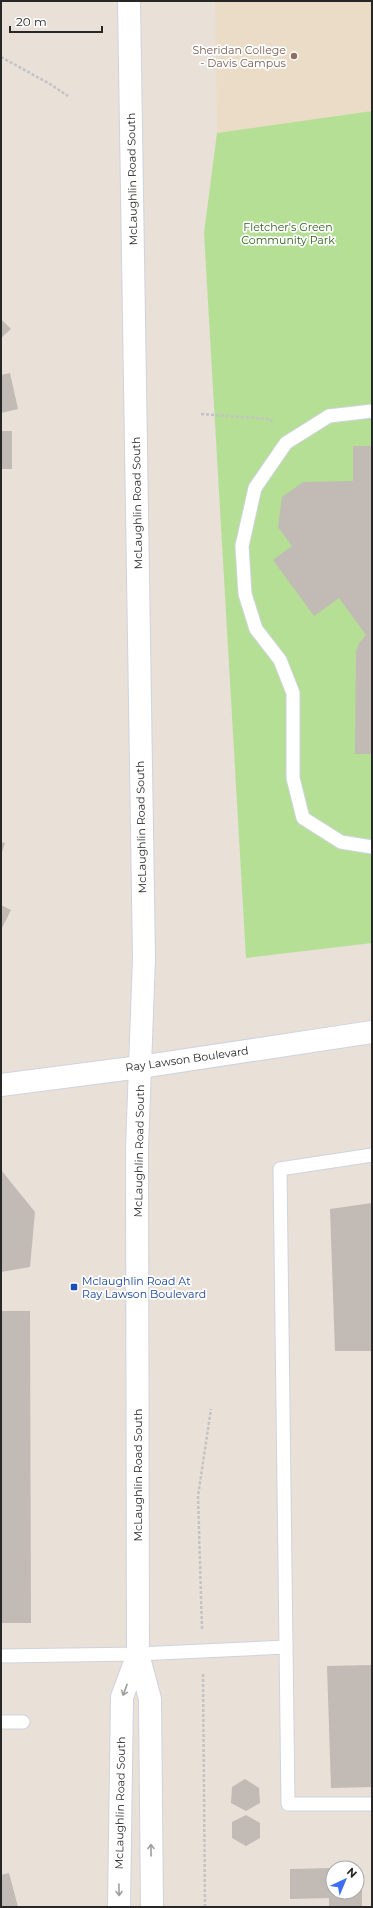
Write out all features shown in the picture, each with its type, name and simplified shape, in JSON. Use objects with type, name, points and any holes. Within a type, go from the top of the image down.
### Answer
[{"type":"street","name":"McLaughlin Road South","points":[[129,1],[144,958],[138,1148],[138,1654],[150,1699],[152,1907]]},
{"type":"street","name":"Ray Lawson Boulevard","points":[[1,1085],[372,1032]]},
{"type":"street","name":"McLaughlin Road South","points":[[119,1907],[122,1697],[138,1654]]},
{"type":"lane","points":[[372,411],[329,416],[286,443],[255,488],[242,546],[245,594],[256,629],[280,660],[293,693],[293,778],[303,818],[340,842],[372,847]]},
{"type":"lane","points":[[372,1155],[280,1169],[288,1804],[372,1804]]},
{"type":"lane","points":[[1,1656],[138,1654],[286,1647]]},
{"type":"lane","points":[[1,1722],[23,1722]]},
{"type":"path","points":[[1,57],[50,84],[68,96]]},
{"type":"path","points":[[201,414],[270,419],[286,443]]},
{"type":"shaded area","name":"Sheridan College - Davis Campus","points":[[215,1],[372,1],[372,111],[217,133]]},
{"type":"green space","name":"Fletcher's Green Community Park","points":[[372,111],[372,943],[246,958],[204,233],[217,133]]},
{"type":"building","points":[[1,319],[11,329],[1,338]]},
{"type":"building","points":[[10,373],[18,409],[1,413],[1,375]]},
{"type":"building","points":[[1,431],[12,431],[12,469],[1,469]]},
{"type":"building","points":[[353,446],[372,446],[372,754],[355,754],[356,652],[359,643],[366,635],[339,598],[314,616],[273,560],[292,546],[278,527],[282,497],[303,482],[353,481]]},
{"type":"building","points":[[1,842],[5,843],[1,855]]},
{"type":"building","points":[[1,905],[11,910],[1,930]]},
{"type":"building","points":[[1,1170],[35,1212],[30,1267],[1,1272]]},
{"type":"building","points":[[372,1203],[372,1351],[335,1351],[330,1209]]},
{"type":"building","points":[[1,1311],[30,1311],[31,1623],[1,1623]]},
{"type":"building","points":[[372,1665],[372,1787],[331,1788],[327,1666]]},
{"type":"building","points":[[245,1779],[259,1788],[260,1803],[246,1811],[231,1803],[232,1787]]},
{"type":"building","points":[[246,1815],[260,1823],[260,1838],[246,1846],[232,1838],[232,1822]]},
{"type":"building","points":[[325,1868],[325,1898],[290,1899],[290,1869]]},
{"type":"building","points":[[9,1873],[18,1907],[1,1907],[1,1875]]},
{"type":"building","points":[[329,1900],[362,1900],[362,1907],[329,1907]]},
{"type":"place","name":"Sheridan College - Davis Campus","points":[[294,56]]},
{"type":"place","name":"Mclaughlin Road At Ray Lawson Boulevard","points":[[74,1287]]}]
